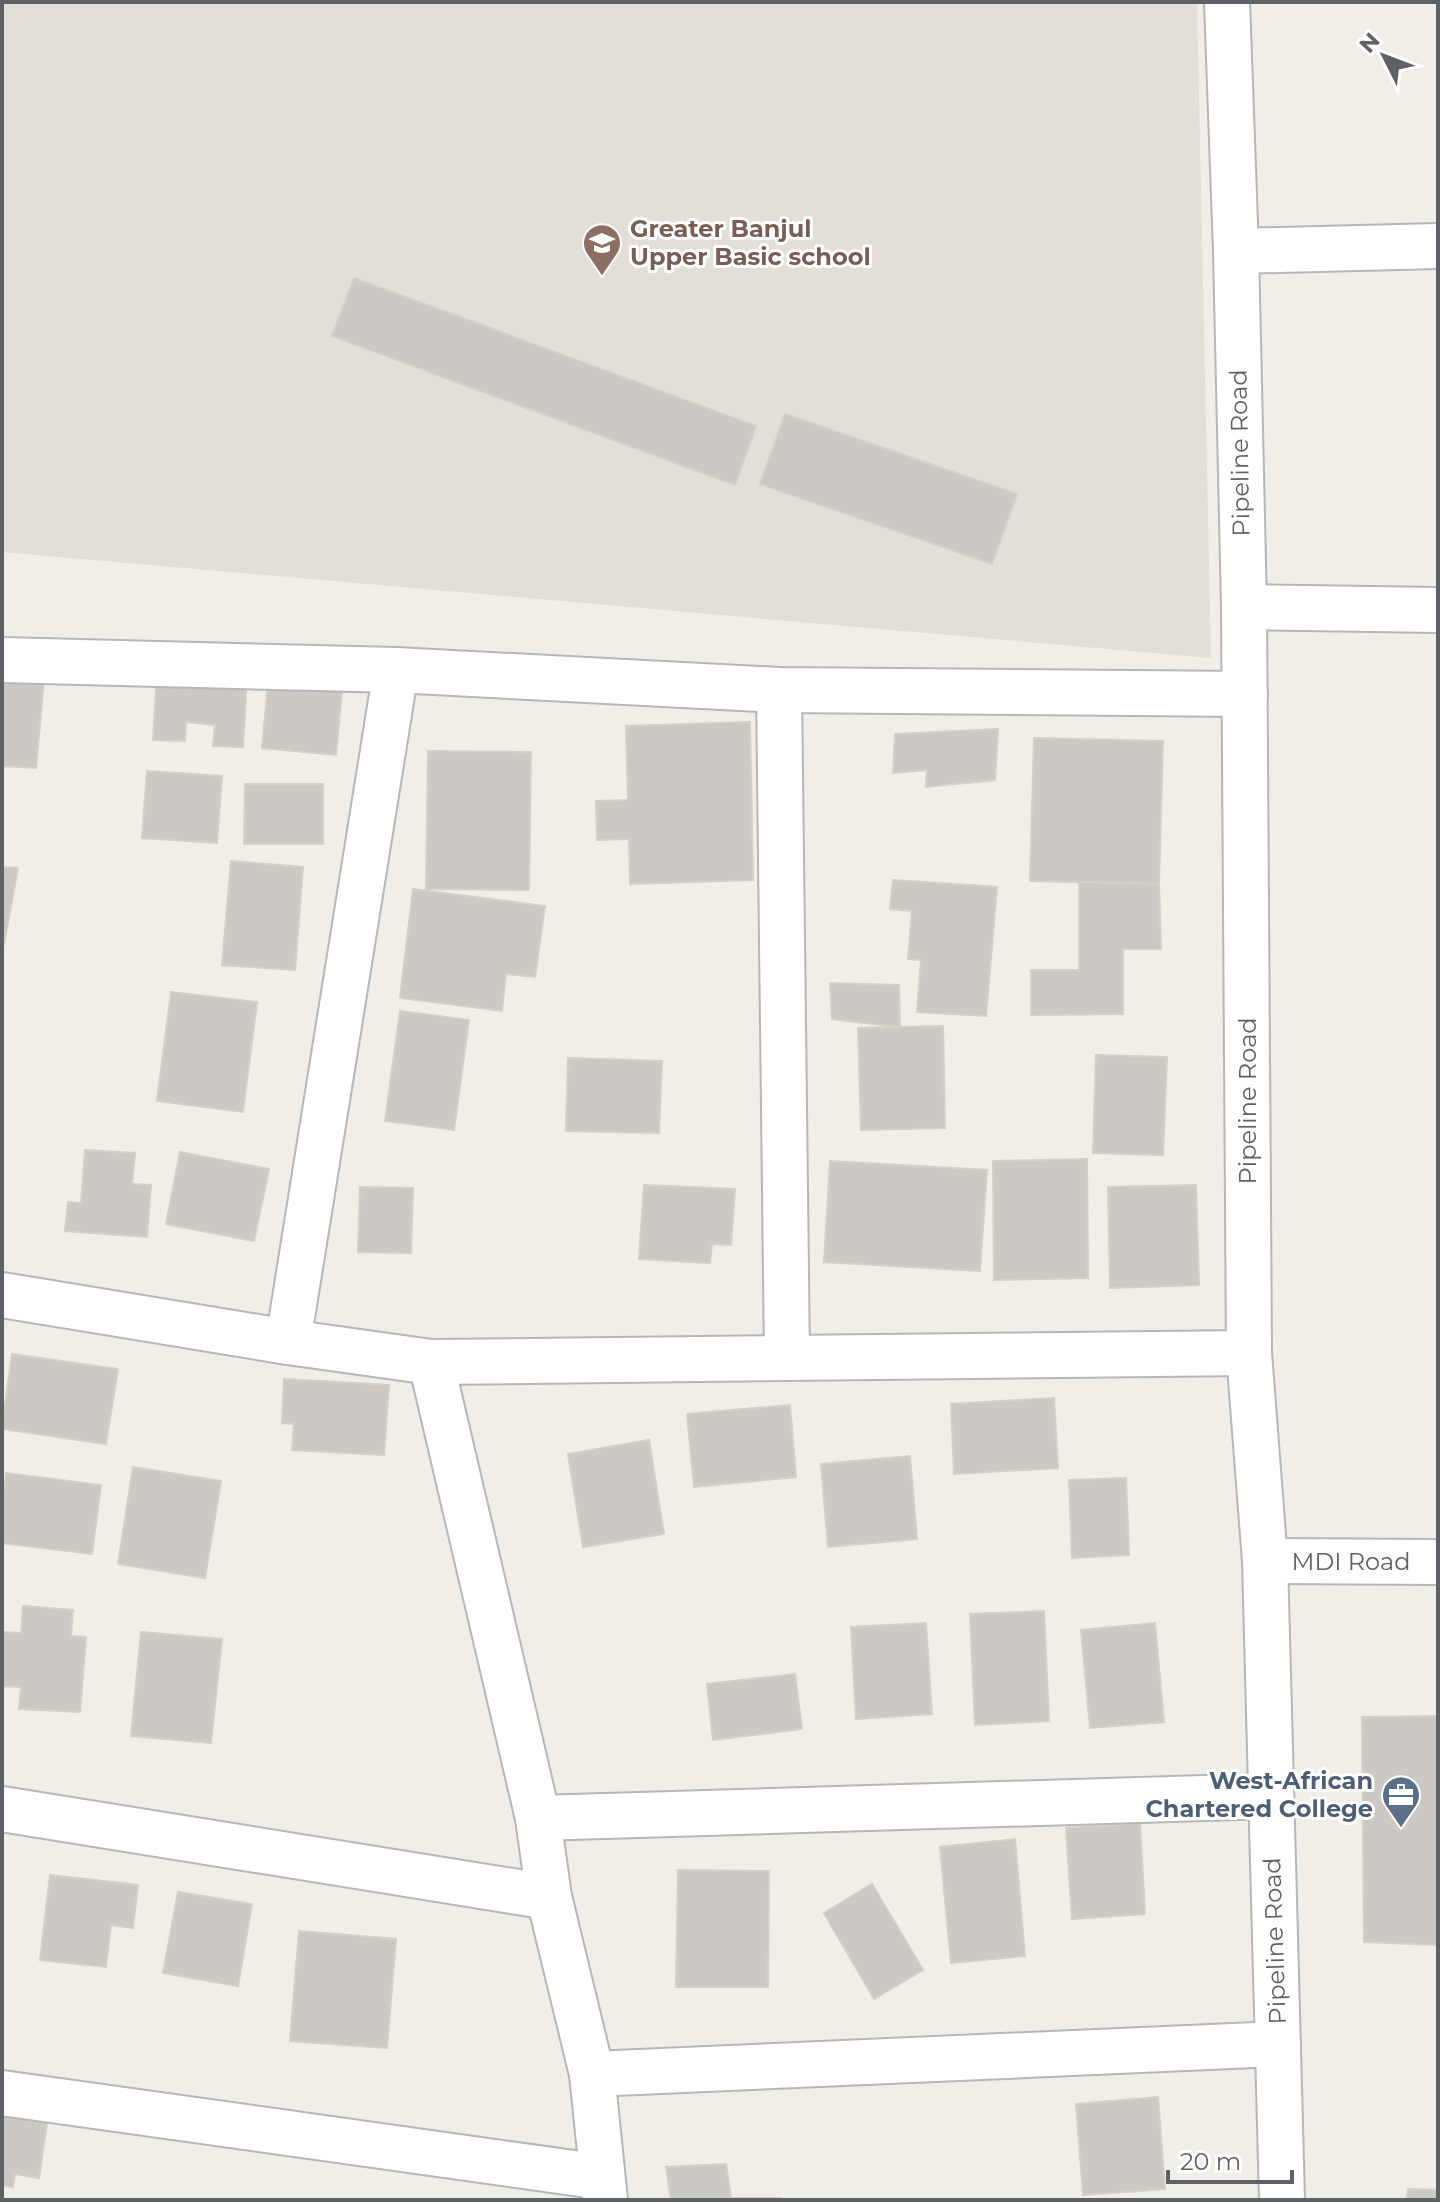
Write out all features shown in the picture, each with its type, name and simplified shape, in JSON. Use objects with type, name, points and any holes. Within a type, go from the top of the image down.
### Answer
[{"type":"street","name":"Pipeline Road","points":[[1227,2],[1244,607],[1249,1353],[1265,1561],[1282,2200]]},
{"type":"street","points":[[1236,251],[1438,246]]},
{"type":"street","points":[[1244,607],[1438,610]]},
{"type":"street","points":[[2,660],[396,670],[779,690],[1245,694]]},
{"type":"street","points":[[288,1342],[396,670]]},
{"type":"street","points":[[779,690],[787,1357]]},
{"type":"street","points":[[2,1295],[431,1362],[1249,1353]]},
{"type":"street","points":[[2,2093],[604,2189],[592,2074],[549,1897],[538,1818],[431,1362]]},
{"type":"street","name":"MDI Road","points":[[1265,1561],[1438,1562]]},
{"type":"street","points":[[538,1818],[1271,1796]]},
{"type":"street","points":[[2,1809],[549,1897]]},
{"type":"street","points":[[592,2074],[1278,2044]]},
{"type":"shaded area","name":"Greater Banjul Upper Basic school","points":[[2,2],[1197,2],[1211,658],[2,552]]},
{"type":"building","points":[[354,278],[756,426],[735,485],[332,336]]},
{"type":"building","points":[[785,414],[1017,494],[992,564],[760,484]]},
{"type":"building","points":[[157,672],[247,678],[243,747],[213,746],[215,725],[186,722],[185,741],[153,740]]},
{"type":"building","points":[[2,676],[44,680],[36,768],[2,766]]},
{"type":"building","points":[[268,684],[342,690],[336,755],[262,748]]},
{"type":"building","points":[[750,722],[753,880],[630,884],[629,839],[597,840],[596,801],[628,800],[626,726]]},
{"type":"building","points":[[998,729],[995,780],[926,787],[927,770],[893,773],[895,734]]},
{"type":"building","points":[[1034,738],[1163,741],[1159,884],[1030,881]]},
{"type":"building","points":[[428,751],[531,752],[529,890],[426,889]]},
{"type":"building","points":[[147,771],[222,776],[217,843],[142,838]]},
{"type":"building","points":[[245,784],[323,784],[323,844],[244,844]]},
{"type":"building","points":[[231,861],[303,867],[295,970],[222,965]]},
{"type":"building","points":[[2,867],[18,868],[4,944],[2,944]]},
{"type":"building","points":[[893,880],[997,887],[986,1016],[917,1012],[921,960],[908,959],[912,911],[890,909]]},
{"type":"building","points":[[1079,882],[1159,884],[1161,949],[1123,949],[1123,1014],[1031,1015],[1031,970],[1079,970]]},
{"type":"building","points":[[413,889],[545,906],[535,977],[506,974],[502,1011],[400,998]]},
{"type":"building","points":[[830,983],[899,985],[900,1027],[832,1019]]},
{"type":"building","points":[[171,992],[257,1002],[243,1112],[157,1101]]},
{"type":"building","points":[[400,1011],[469,1020],[454,1130],[385,1121]]},
{"type":"building","points":[[943,1026],[945,1128],[861,1130],[858,1028]]},
{"type":"building","points":[[1096,1055],[1167,1057],[1163,1155],[1093,1153]]},
{"type":"building","points":[[568,1058],[662,1061],[659,1133],[566,1131]]},
{"type":"building","points":[[85,1150],[135,1153],[132,1184],[151,1185],[147,1237],[65,1231],[68,1202],[81,1203]]},
{"type":"building","points":[[180,1152],[269,1169],[254,1241],[166,1224]]},
{"type":"building","points":[[1087,1159],[1088,1278],[994,1280],[993,1161]]},
{"type":"building","points":[[830,1161],[987,1170],[980,1271],[824,1262]]},
{"type":"building","points":[[644,1185],[735,1189],[731,1245],[712,1244],[710,1263],[639,1259]]},
{"type":"building","points":[[1196,1185],[1199,1285],[1110,1288],[1108,1187]]},
{"type":"building","points":[[360,1187],[413,1188],[411,1253],[358,1252]]},
{"type":"building","points":[[12,1354],[118,1369],[106,1444],[2,1429]]},
{"type":"building","points":[[284,1379],[389,1385],[384,1455],[292,1450],[294,1424],[282,1423]]},
{"type":"building","points":[[1054,1398],[1058,1468],[954,1474],[951,1404]]},
{"type":"building","points":[[790,1405],[796,1477],[694,1487],[687,1414]]},
{"type":"building","points":[[649,1440],[664,1534],[583,1547],[568,1454]]},
{"type":"building","points":[[910,1456],[917,1539],[828,1547],[821,1464]]},
{"type":"building","points":[[133,1467],[221,1481],[205,1578],[118,1564]]},
{"type":"building","points":[[6,1473],[101,1485],[92,1554],[2,1543]]},
{"type":"building","points":[[1126,1478],[1129,1555],[1072,1558],[1069,1480]]},
{"type":"building","points":[[23,1606],[73,1610],[71,1636],[86,1637],[80,1712],[19,1709],[21,1687],[2,1686],[2,1632],[21,1633]]},
{"type":"building","points":[[1044,1611],[1049,1721],[975,1725],[970,1614]]},
{"type":"building","points":[[926,1623],[932,1714],[856,1719],[851,1627]]},
{"type":"building","points":[[1155,1623],[1164,1722],[1090,1728],[1081,1630]]},
{"type":"building","points":[[141,1632],[222,1639],[211,1743],[131,1736]]},
{"type":"building","points":[[795,1674],[802,1729],[713,1740],[707,1684]]},
{"type":"building","name":"West-African Chartered College","points":[[1438,1716],[1438,1945],[1364,1942],[1362,1717]]},
{"type":"building","points":[[1140,1823],[1145,1914],[1072,1919],[1066,1828]]},
{"type":"building","points":[[1015,1839],[1025,1956],[951,1963],[940,1847]]},
{"type":"building","points":[[678,1870],[769,1871],[768,1987],[676,1987]]},
{"type":"building","points":[[50,1875],[138,1885],[133,1928],[111,1925],[106,1967],[40,1960]]},
{"type":"building","points":[[872,1884],[923,1970],[874,1999],[824,1913]]},
{"type":"building","points":[[178,1892],[252,1904],[238,1986],[163,1973]]},
{"type":"building","points":[[299,1931],[396,1939],[387,2048],[290,2041]]},
{"type":"building","points":[[2,2095],[50,2102],[39,2178],[15,2174],[13,2187],[2,2185]]},
{"type":"building","points":[[1158,2097],[1165,2189],[1083,2195],[1076,2104]]},
{"type":"building","points":[[726,2164],[731,2198],[780,2200],[671,2200],[666,2167]]},
{"type":"building","points":[[1408,2189],[1438,2190],[1438,2200],[1407,2200]]},
{"type":"place","name":"Greater Banjul Upper Basic school","points":[[602,277]]},
{"type":"place","name":"West-African Chartered College","points":[[1401,1829]]}]
